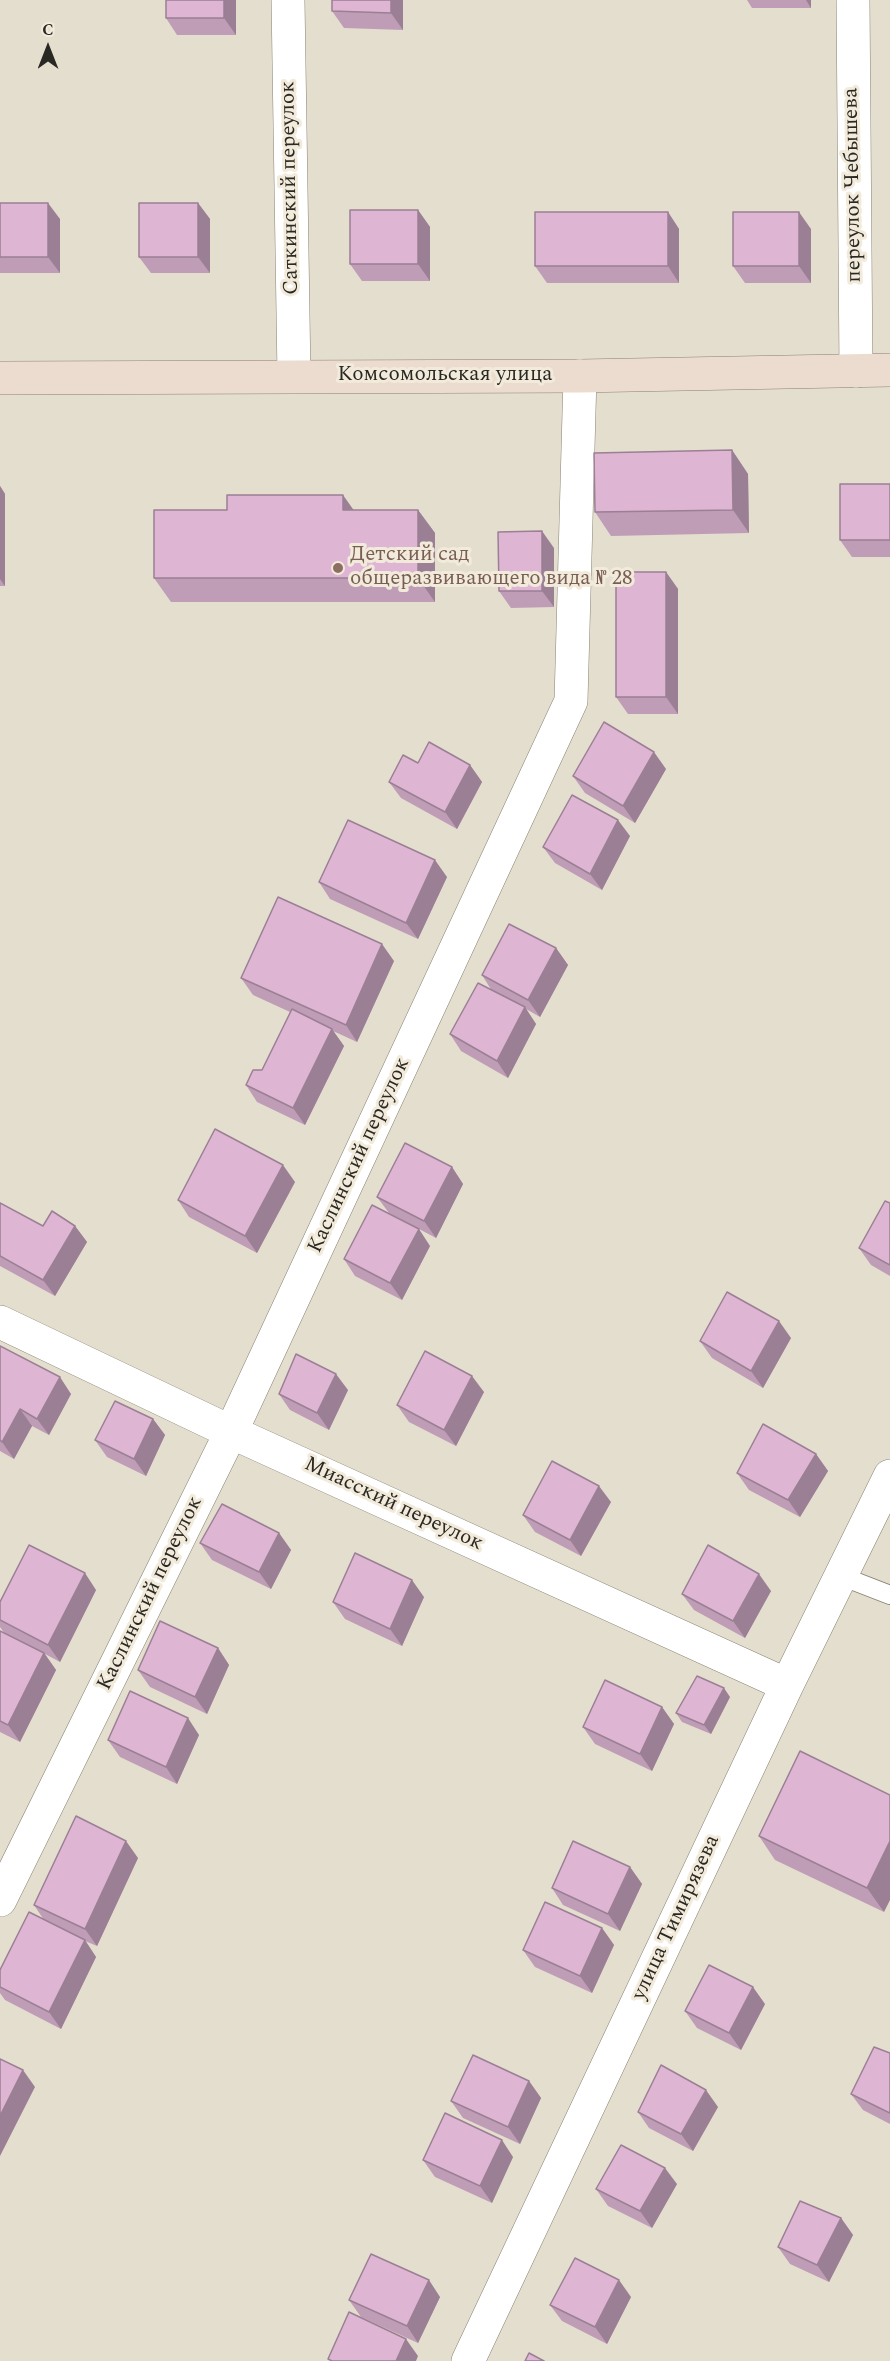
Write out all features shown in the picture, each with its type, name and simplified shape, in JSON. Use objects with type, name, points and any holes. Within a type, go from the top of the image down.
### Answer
[{"type":"street","name":"Саткинский переулок","points":[[288,0],[294,376]]},
{"type":"street","name":"переулок Чебышева","points":[[853,0],[856,371]]},
{"type":"street","name":"Комсомольская улица","points":[[0,378],[580,376],[890,370]]},
{"type":"street","name":"Каслинский переулок","points":[[0,1900],[231,1432],[571,701],[580,376]]},
{"type":"street","name":"Миасский переулок","points":[[0,1322],[231,1432],[787,1685]]},
{"type":"street","name":"улица Тимирязева","points":[[468,2361],[787,1685],[890,1476]]},
{"type":"lane","points":[[841,1576],[890,1595]]},
{"type":"building","points":[[166,0],[224,0],[224,18],[166,18]]},
{"type":"building","points":[[332,0],[391,0],[391,13],[332,11]]},
{"type":"building","points":[[0,203],[48,203],[48,257],[0,257]]},
{"type":"building","points":[[139,203],[198,203],[198,257],[139,257]]},
{"type":"building","points":[[350,210],[418,210],[418,264],[350,264]]},
{"type":"building","points":[[535,212],[668,212],[668,266],[535,266]]},
{"type":"building","points":[[733,212],[799,212],[799,266],[733,266]]},
{"type":"building","points":[[732,450],[733,510],[595,512],[594,453]]},
{"type":"building","points":[[840,484],[890,484],[890,540],[840,540]]},
{"type":"building","points":[[227,495],[343,495],[343,510],[418,510],[418,578],[154,578],[154,510],[227,510]]},
{"type":"building","points":[[542,531],[542,591],[499,591],[498,532]]},
{"type":"building","points":[[616,572],[666,572],[666,697],[616,697]]},
{"type":"building","points":[[604,722],[654,752],[623,806],[573,776]]},
{"type":"building","points":[[429,742],[470,765],[445,812],[389,782],[403,755],[418,763]]},
{"type":"building","points":[[572,795],[618,820],[590,874],[543,847]]},
{"type":"building","points":[[348,820],[435,860],[406,923],[319,882]]},
{"type":"building","points":[[278,897],[382,944],[346,1025],[241,978]]},
{"type":"building","points":[[509,924],[556,948],[528,1000],[482,975]]},
{"type":"building","points":[[478,983],[525,1007],[497,1061],[450,1034]]},
{"type":"building","points":[[292,1009],[332,1029],[293,1108],[246,1085],[253,1070],[262,1070]]},
{"type":"building","points":[[215,1129],[283,1165],[245,1236],[178,1200]]},
{"type":"building","points":[[405,1143],[452,1167],[424,1221],[377,1197]]},
{"type":"building","points":[[885,1201],[890,1203],[890,1265],[859,1248]]},
{"type":"building","points":[[0,1203],[43,1226],[52,1211],[75,1226],[43,1280],[0,1256]]},
{"type":"building","points":[[372,1205],[419,1229],[390,1283],[344,1259]]},
{"type":"building","points":[[727,1292],[779,1321],[751,1371],[700,1341]]},
{"type":"building","points":[[0,1346],[60,1377],[37,1419],[20,1409],[2,1442],[0,1440]]},
{"type":"building","points":[[425,1351],[472,1376],[444,1430],[397,1405]]},
{"type":"building","points":[[296,1354],[336,1374],[317,1413],[279,1394]]},
{"type":"building","points":[[115,1401],[153,1419],[134,1459],[95,1440]]},
{"type":"building","points":[[763,1424],[816,1454],[788,1500],[737,1473]]},
{"type":"building","points":[[552,1461],[599,1486],[570,1540],[523,1515]]},
{"type":"building","points":[[222,1504],[279,1533],[259,1572],[200,1543]]},
{"type":"building","points":[[29,1545],[85,1573],[48,1645],[0,1620],[0,1602]]},
{"type":"building","points":[[708,1545],[759,1574],[733,1621],[682,1594]]},
{"type":"building","points":[[355,1553],[412,1580],[390,1629],[333,1602]]},
{"type":"building","points":[[160,1621],[218,1648],[195,1697],[138,1670]]},
{"type":"building","points":[[0,1631],[44,1653],[8,1725],[0,1721]]},
{"type":"building","points":[[697,1676],[724,1688],[704,1725],[676,1713]]},
{"type":"building","points":[[605,1680],[662,1707],[640,1754],[583,1727]]},
{"type":"building","points":[[130,1691],[188,1718],[166,1767],[108,1740]]},
{"type":"building","points":[[800,1751],[890,1795],[890,1841],[867,1888],[759,1836]]},
{"type":"building","points":[[76,1816],[126,1841],[85,1929],[34,1905]]},
{"type":"building","points":[[573,1841],[630,1867],[608,1914],[552,1888]]},
{"type":"building","points":[[545,1902],[602,1928],[580,1976],[523,1950]]},
{"type":"building","points":[[29,1912],[85,1940],[49,2012],[0,1987],[0,1970]]},
{"type":"building","points":[[709,1965],[753,1987],[729,2033],[685,2011]]},
{"type":"building","points":[[874,2047],[890,2053],[890,2113],[851,2094]]},
{"type":"building","points":[[473,2055],[529,2081],[508,2127],[451,2101]]},
{"type":"building","points":[[0,2059],[23,2070],[0,2116]]},
{"type":"building","points":[[661,2065],[706,2090],[681,2134],[638,2112]]},
{"type":"building","points":[[445,2113],[502,2140],[480,2186],[423,2160]]},
{"type":"building","points":[[621,2145],[665,2168],[640,2211],[596,2189]]},
{"type":"building","points":[[800,2201],[841,2218],[817,2265],[778,2247]]},
{"type":"building","points":[[371,2254],[429,2280],[407,2326],[349,2300]]},
{"type":"building","points":[[575,2258],[619,2280],[595,2327],[550,2305]]},
{"type":"building","points":[[349,2312],[406,2339],[396,2361],[332,2361],[328,2359]]},
{"type":"building","points":[[529,2353],[544,2361],[525,2361]]},
{"type":"place","name":"Детский сад общеразвивающего вида № 28","points":[[338,568]]}]
